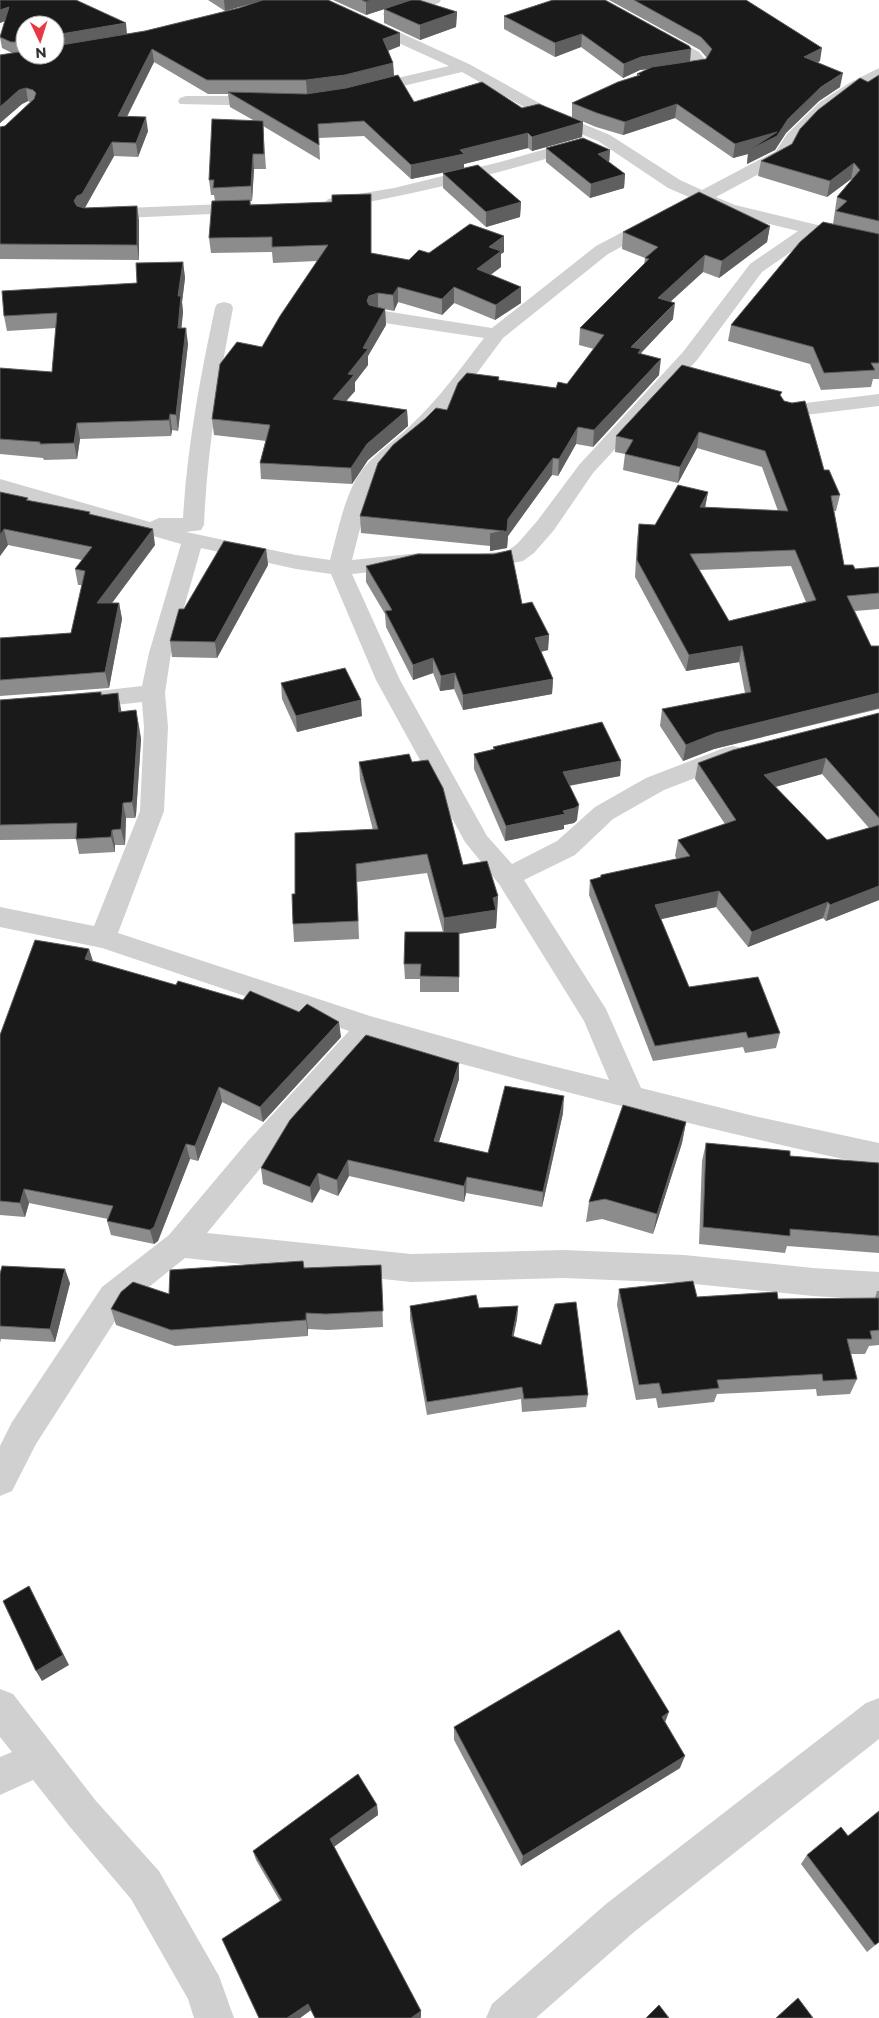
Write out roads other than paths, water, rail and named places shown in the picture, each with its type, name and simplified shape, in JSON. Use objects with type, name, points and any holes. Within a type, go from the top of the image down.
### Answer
[{"type":"street","points":[[316,0],[363,23],[464,67],[553,117],[604,138],[674,184],[729,209],[879,245]]},
{"type":"street","points":[[363,23],[434,0]]},
{"type":"street","points":[[595,0],[694,55],[701,64],[699,68],[691,70],[655,73]]},
{"type":"street","points":[[346,94],[464,67]]},
{"type":"street","points":[[632,1098],[596,1017],[508,877],[478,842],[388,680],[339,568],[351,521],[367,478],[385,457],[417,431],[456,388],[496,334],[602,250],[783,154],[785,147],[811,118],[836,97],[879,73]]},
{"type":"street","points":[[186,102],[279,101]]},
{"type":"street","points":[[553,117],[576,107]]},
{"type":"street","points":[[314,205],[348,202],[394,193],[505,166],[604,138]]},
{"type":"street","points":[[87,215],[266,208]]},
{"type":"street","points":[[0,484],[193,540],[296,562],[339,568],[413,560],[494,560],[515,556],[526,548],[546,525],[586,468],[690,356],[756,268],[811,230]]},
{"type":"street","points":[[140,526],[193,524],[195,483],[204,408],[224,308]]},
{"type":"street","points":[[378,316],[496,334]]},
{"type":"street","points":[[789,411],[879,400]]},
{"type":"street","points":[[103,938],[152,811],[156,727],[154,693],[160,653],[193,540]]},
{"type":"street","points":[[62,702],[154,693]]},
{"type":"street","points":[[508,877],[566,848],[604,813],[655,784],[723,757],[752,750]]},
{"type":"street","points":[[0,918],[103,938],[370,1027],[516,1068],[754,1128],[879,1155]]},
{"type":"street","points":[[0,1480],[24,1433],[113,1297],[180,1244],[258,1150],[370,1027]]},
{"type":"street","points":[[180,1244],[411,1268],[563,1264],[674,1269],[812,1282],[879,1286]]},
{"type":"street","points":[[0,1707],[83,1814],[145,1885],[205,1990],[214,2018]]},
{"type":"street","points":[[506,2018],[620,1918],[879,1716]]},
{"type":"street","points":[[0,1776],[39,1759]]}]
